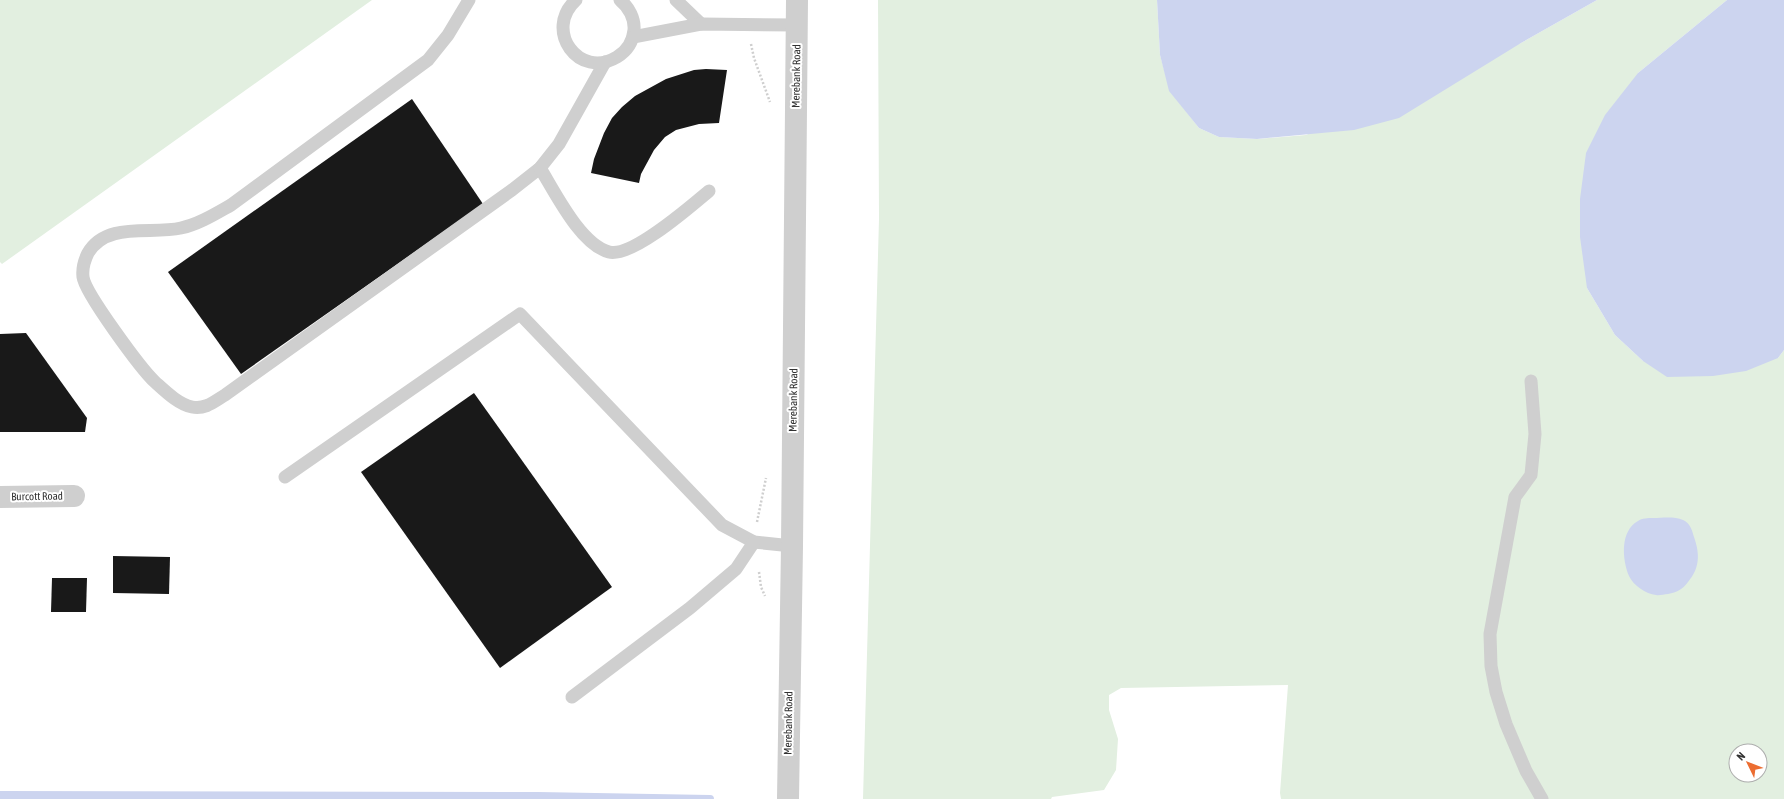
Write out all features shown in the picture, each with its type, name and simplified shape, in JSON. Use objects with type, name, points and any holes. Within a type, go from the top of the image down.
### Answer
[{"type":"street","name":"Merebank Road","points":[[788,799],[797,0]]},
{"type":"street","name":"Burcott Road","points":[[0,497],[74,496]]},
{"type":"lane","points":[[469,0],[448,35],[428,60],[231,205],[202,220],[180,228],[118,233],[104,237],[95,244],[82,267],[83,278],[91,295],[128,348],[154,381],[173,398],[192,407],[205,407],[232,390],[505,195],[540,168],[559,144],[605,62]]},
{"type":"lane","points":[[576,0],[564,16],[562,29],[565,41],[571,50],[579,58],[589,62],[605,62],[621,55],[628,47],[633,37],[634,25],[631,12],[620,0]]},
{"type":"lane","points":[[676,0],[701,24]]},
{"type":"lane","points":[[633,37],[701,24],[797,24]]},
{"type":"lane","points":[[540,168],[578,227],[595,245],[610,252],[626,249],[650,237],[709,191]]},
{"type":"lane","points":[[285,477],[520,314],[722,525],[754,542],[792,546]]},
{"type":"lane","points":[[1532,381],[1535,434],[1531,475],[1516,497],[1490,634],[1491,666],[1496,692],[1506,724],[1526,772],[1542,799]]},
{"type":"lane","points":[[572,697],[696,603],[736,568],[754,542]]},
{"type":"green space","points":[[0,0],[372,0],[2,264],[0,262]]},
{"type":"green space","points":[[878,0],[1157,0],[1160,55],[1170,91],[1199,128],[1219,137],[1257,139],[1306,135],[1521,43],[1597,0],[1727,0],[1638,73],[1587,288],[1615,335],[1643,361],[1778,358],[1784,350],[1784,799],[1281,799],[1280,793],[1288,685],[1121,688],[1109,695],[1109,710],[1118,739],[1116,770],[1104,790],[1052,797],[1051,799],[863,799],[879,219]]},
{"type":"water","points":[[1157,0],[1597,0],[1521,43],[1399,118],[1354,130],[1257,139],[1219,137],[1199,128],[1169,91],[1160,55]]},
{"type":"water","points":[[1727,0],[1784,0],[1784,350],[1778,358],[1746,371],[1713,376],[1667,377],[1643,361],[1615,335],[1587,288],[1580,237],[1580,199],[1586,153],[1605,115],[1638,73]]},
{"type":"water","points":[[1668,518],[1683,520],[1690,527],[1696,543],[1698,555],[1697,566],[1692,577],[1684,587],[1668,594],[1652,594],[1637,586],[1629,576],[1624,554],[1625,538],[1632,526],[1641,519]]},
{"type":"building","points":[[694,70],[727,70],[719,123],[699,124],[676,130],[665,137],[654,150],[641,174],[639,183],[591,173],[594,159],[604,133],[612,118],[622,107],[635,96],[666,79]]},
{"type":"building","points":[[412,99],[483,204],[241,374],[168,272]]},
{"type":"building","points":[[26,333],[87,418],[85,432],[0,432],[0,334]]},
{"type":"building","points":[[474,393],[612,587],[500,668],[361,472]]},
{"type":"building","points":[[113,556],[170,557],[169,594],[113,593]]},
{"type":"building","points":[[52,578],[87,578],[86,612],[51,612]]},
{"type":"waterway","points":[[0,795],[538,796],[710,799]]}]
